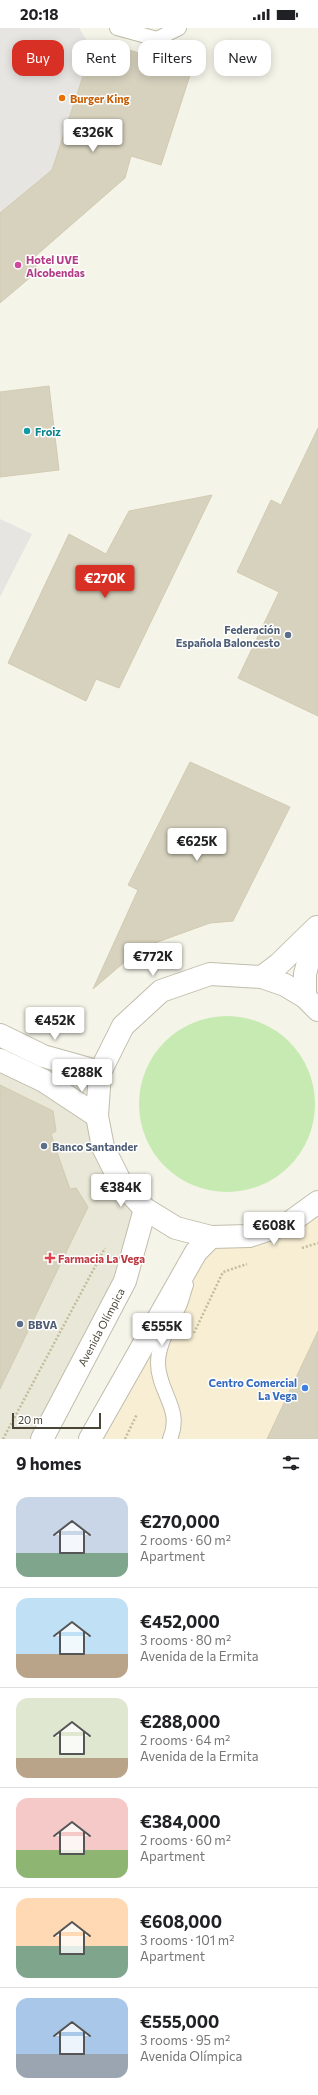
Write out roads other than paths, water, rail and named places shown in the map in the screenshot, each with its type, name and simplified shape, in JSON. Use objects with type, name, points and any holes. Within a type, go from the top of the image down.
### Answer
[{"type":"street","points":[[262,977],[279,964],[317,926]]},
{"type":"street","points":[[312,1003],[305,974],[317,926]]},
{"type":"street","points":[[312,1003],[284,985],[262,977],[210,974],[162,991],[123,1026],[100,1072],[97,1116],[103,1147],[121,1183],[145,1209],[204,1244],[249,1236],[290,1223],[318,1202]]},
{"type":"street","points":[[0,1035],[44,1056],[100,1072]]},
{"type":"street","points":[[0,1060],[44,1081],[97,1116]]},
{"type":"street","name":"Avenida Olímpica","points":[[42,1439],[125,1281],[145,1209]]},
{"type":"street","points":[[90,1439],[204,1244]]},
{"type":"lane","points":[[117,28],[157,39],[179,28]]},
{"type":"lane","points":[[170,1439],[174,1429],[175,1417],[161,1379],[158,1362],[164,1336],[179,1307],[204,1244]]},
{"type":"place","name":"Burger King","points":[[62,98]]},
{"type":"place","name":"Hotel UVE Alcobendas","points":[[18,265]]},
{"type":"place","name":"Froiz","points":[[27,431]]},
{"type":"place","name":"Federación Española Baloncesto","points":[[288,635]]},
{"type":"place","name":"Banco Santander","points":[[44,1146]]},
{"type":"place","name":"Farmacia La Vega","points":[[50,1258]]},
{"type":"place","name":"BBVA","points":[[20,1324]]},
{"type":"place","name":"Centro Comercial La Vega","points":[[305,1388]]}]
